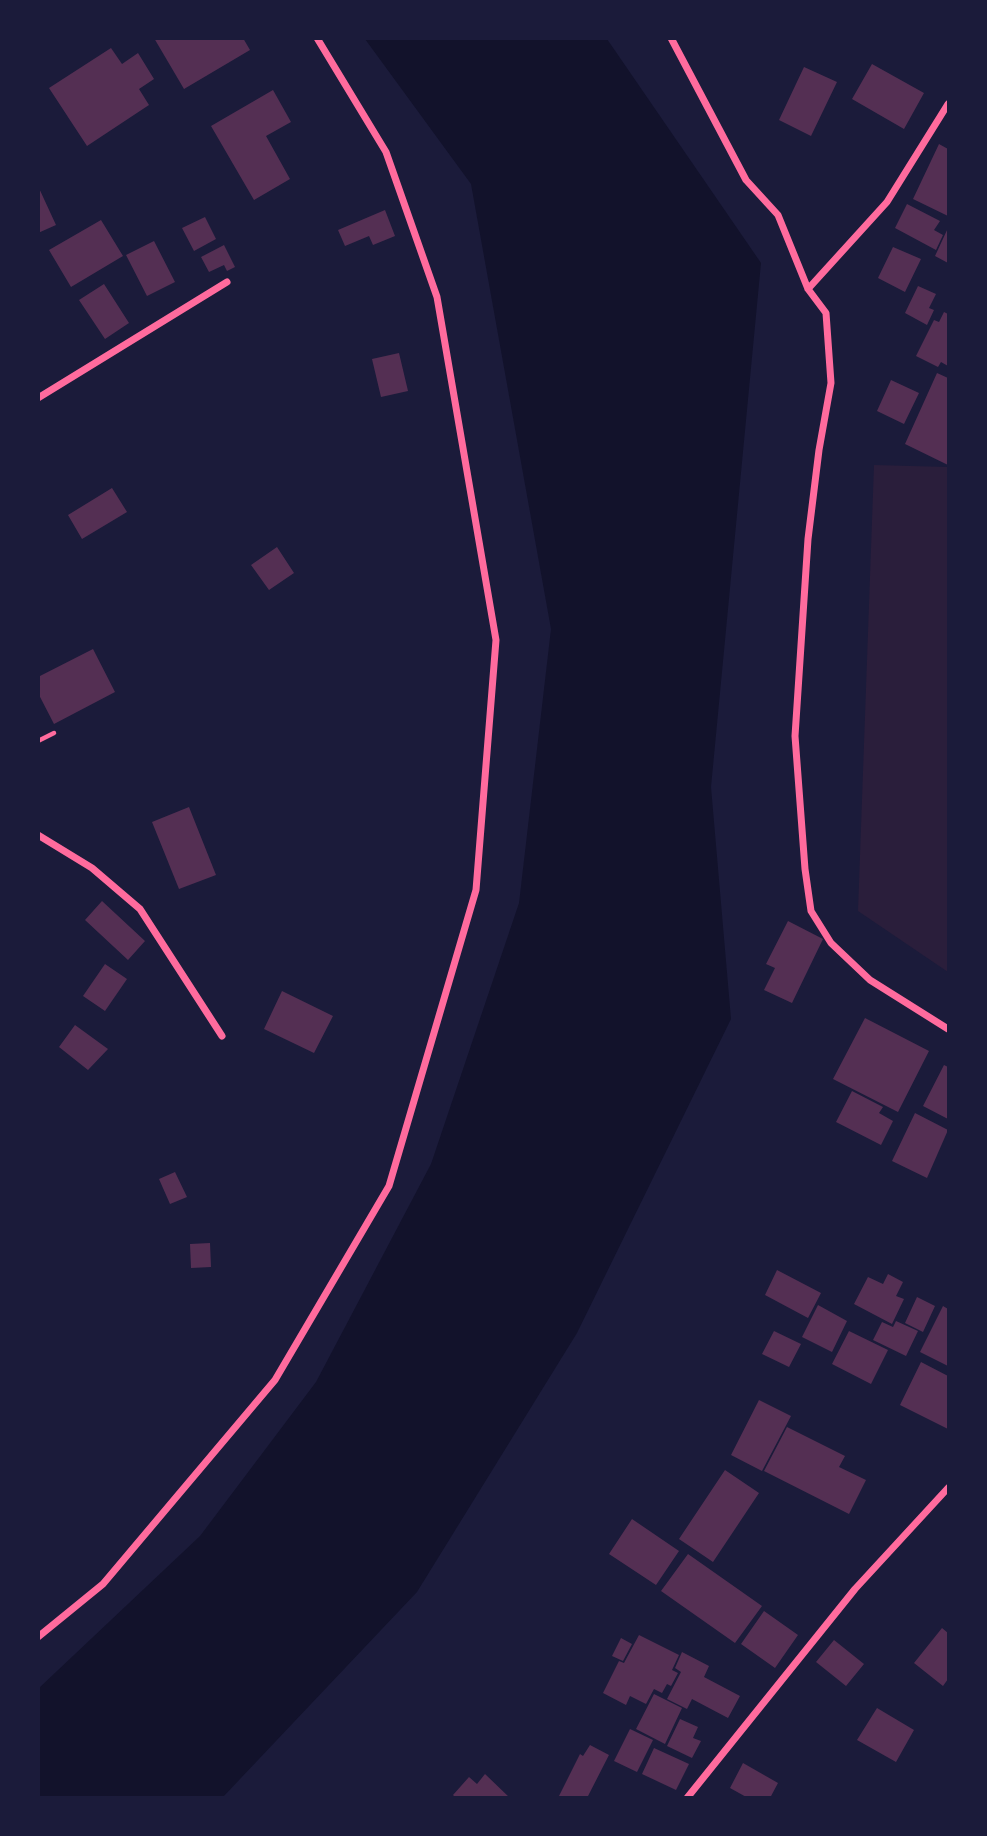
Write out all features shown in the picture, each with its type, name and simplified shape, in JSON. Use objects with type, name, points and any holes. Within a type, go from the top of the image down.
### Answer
[{"type":"street","points":[[38,1637],[103,1584],[275,1380],[382,1199],[389,1186],[476,890],[496,640],[437,297],[386,152],[317,38]]},
{"type":"street","points":[[671,38],[746,180],[778,215],[808,289],[826,313],[831,383],[808,539],[795,736],[811,911],[831,943],[870,980],[948,1029]]},
{"type":"street","points":[[808,289],[887,202],[948,104]]},
{"type":"street","points":[[38,398],[227,282]]},
{"type":"street","points":[[38,835],[92,868],[140,909],[222,1036]]},
{"type":"street","points":[[687,1797],[855,1589],[948,1488]]},
{"type":"path","points":[[38,741],[54,733]]},
{"type":"shaded area","points":[[365,39],[607,39],[761,263],[711,787],[731,1019],[577,1333],[417,1592],[223,1797],[39,1797],[39,1688],[200,1536],[316,1382],[431,1164],[519,903],[551,629],[471,184]]},
{"type":"shaded area","points":[[874,465],[948,467],[948,972],[858,911]]},
{"type":"building","points":[[154,38],[243,38],[250,50],[184,89]]},
{"type":"building","points":[[111,48],[122,64],[138,53],[154,79],[139,89],[149,105],[87,146],[49,88]]},
{"type":"building","points":[[872,64],[924,93],[904,129],[852,99]]},
{"type":"building","points":[[804,67],[837,82],[811,136],[779,120]]},
{"type":"building","points":[[273,90],[291,122],[266,136],[290,179],[254,200],[211,126]]},
{"type":"building","points":[[939,144],[948,149],[948,216],[913,199]]},
{"type":"building","points":[[38,186],[56,225],[38,233]]},
{"type":"building","points":[[907,204],[940,221],[934,230],[943,235],[936,250],[895,228]]},
{"type":"building","points":[[385,210],[395,236],[373,245],[369,236],[345,246],[338,230]]},
{"type":"building","points":[[205,217],[216,239],[194,251],[182,228]]},
{"type":"building","points":[[101,220],[123,256],[71,287],[49,250]]},
{"type":"building","points":[[948,228],[948,263],[935,256]]},
{"type":"building","points":[[154,241],[175,282],[147,296],[126,255]]},
{"type":"building","points":[[224,245],[235,267],[227,271],[224,265],[209,272],[201,257]]},
{"type":"building","points":[[893,247],[921,259],[905,292],[878,278]]},
{"type":"building","points":[[104,284],[129,323],[105,339],[79,300]]},
{"type":"building","points":[[918,286],[936,294],[929,308],[934,310],[927,325],[905,313]]},
{"type":"building","points":[[944,312],[948,314],[948,366],[941,362],[938,367],[916,356],[934,320],[939,322]]},
{"type":"building","points":[[399,353],[408,391],[381,397],[372,359]]},
{"type":"building","points":[[937,373],[948,378],[948,465],[905,444]]},
{"type":"building","points":[[891,380],[919,393],[904,424],[877,411]]},
{"type":"building","points":[[112,488],[127,512],[82,539],[68,515]]},
{"type":"building","points":[[277,547],[294,573],[269,590],[251,565]]},
{"type":"building","points":[[93,649],[115,692],[54,724],[38,693],[38,677]]},
{"type":"building","points":[[189,807],[216,875],[179,889],[152,822]]},
{"type":"building","points":[[102,901],[145,941],[128,960],[85,920]]},
{"type":"building","points":[[788,921],[823,939],[792,1003],[764,990],[775,968],[766,964]]},
{"type":"building","points":[[105,964],[127,979],[105,1011],[83,996]]},
{"type":"building","points":[[282,991],[333,1016],[314,1053],[264,1029]]},
{"type":"building","points":[[865,1018],[929,1051],[898,1112],[833,1079]]},
{"type":"building","points":[[75,1025],[108,1049],[88,1070],[59,1047]]},
{"type":"building","points":[[944,1065],[948,1067],[948,1119],[923,1106]]},
{"type":"building","points":[[852,1091],[883,1107],[879,1113],[893,1121],[881,1145],[836,1122]]},
{"type":"building","points":[[915,1113],[948,1130],[927,1178],[892,1161]]},
{"type":"building","points":[[175,1172],[187,1197],[170,1204],[159,1179]]},
{"type":"building","points":[[210,1243],[211,1267],[191,1268],[190,1244]]},
{"type":"building","points":[[777,1270],[821,1293],[808,1318],[765,1295]]},
{"type":"building","points":[[888,1274],[903,1282],[896,1296],[904,1299],[892,1324],[854,1304],[868,1277],[883,1284]]},
{"type":"building","points":[[917,1297],[935,1306],[923,1332],[905,1323]]},
{"type":"building","points":[[818,1305],[847,1321],[832,1352],[802,1337]]},
{"type":"building","points":[[943,1306],[948,1309],[948,1366],[920,1352]]},
{"type":"building","points":[[896,1321],[918,1331],[906,1356],[873,1340],[882,1322],[893,1327]]},
{"type":"building","points":[[774,1331],[801,1344],[789,1367],[762,1354]]},
{"type":"building","points":[[849,1331],[888,1350],[871,1384],[832,1364]]},
{"type":"building","points":[[921,1362],[948,1376],[948,1429],[900,1405]]},
{"type":"building","points":[[759,1400],[791,1416],[762,1471],[731,1455]]},
{"type":"building","points":[[787,1427],[845,1456],[839,1467],[866,1480],[849,1514],[764,1471]]},
{"type":"building","points":[[725,1470],[759,1493],[713,1562],[679,1539]]},
{"type":"building","points":[[632,1519],[679,1551],[656,1585],[609,1554]]},
{"type":"building","points":[[688,1554],[762,1606],[735,1643],[661,1591]]},
{"type":"building","points":[[764,1611],[798,1635],[775,1668],[741,1644]]},
{"type":"building","points":[[942,1628],[948,1633],[948,1679],[943,1686],[914,1663]]},
{"type":"building","points":[[639,1635],[679,1655],[672,1670],[678,1673],[671,1686],[667,1684],[662,1693],[654,1689],[646,1704],[630,1696],[626,1705],[603,1693],[619,1661],[624,1663]]},
{"type":"building","points":[[621,1638],[632,1644],[623,1661],[612,1656]]},
{"type":"building","points":[[834,1640],[864,1664],[846,1686],[816,1662]]},
{"type":"building","points":[[682,1652],[709,1666],[704,1677],[740,1696],[728,1718],[692,1699],[687,1709],[667,1699],[681,1672],[675,1668]]},
{"type":"building","points":[[654,1694],[682,1708],[665,1744],[636,1729]]},
{"type":"building","points":[[877,1708],[914,1730],[896,1762],[857,1740]]},
{"type":"building","points":[[680,1719],[698,1727],[693,1738],[701,1741],[692,1758],[667,1746]]},
{"type":"building","points":[[630,1729],[653,1740],[637,1772],[614,1761]]},
{"type":"building","points":[[590,1745],[609,1755],[587,1798],[558,1798],[580,1754],[583,1756]]},
{"type":"building","points":[[654,1748],[689,1764],[676,1790],[642,1774]]},
{"type":"building","points":[[743,1763],[778,1783],[770,1798],[748,1798],[730,1788]]},
{"type":"building","points":[[485,1774],[510,1798],[456,1798],[453,1795],[469,1777],[477,1784]]}]
